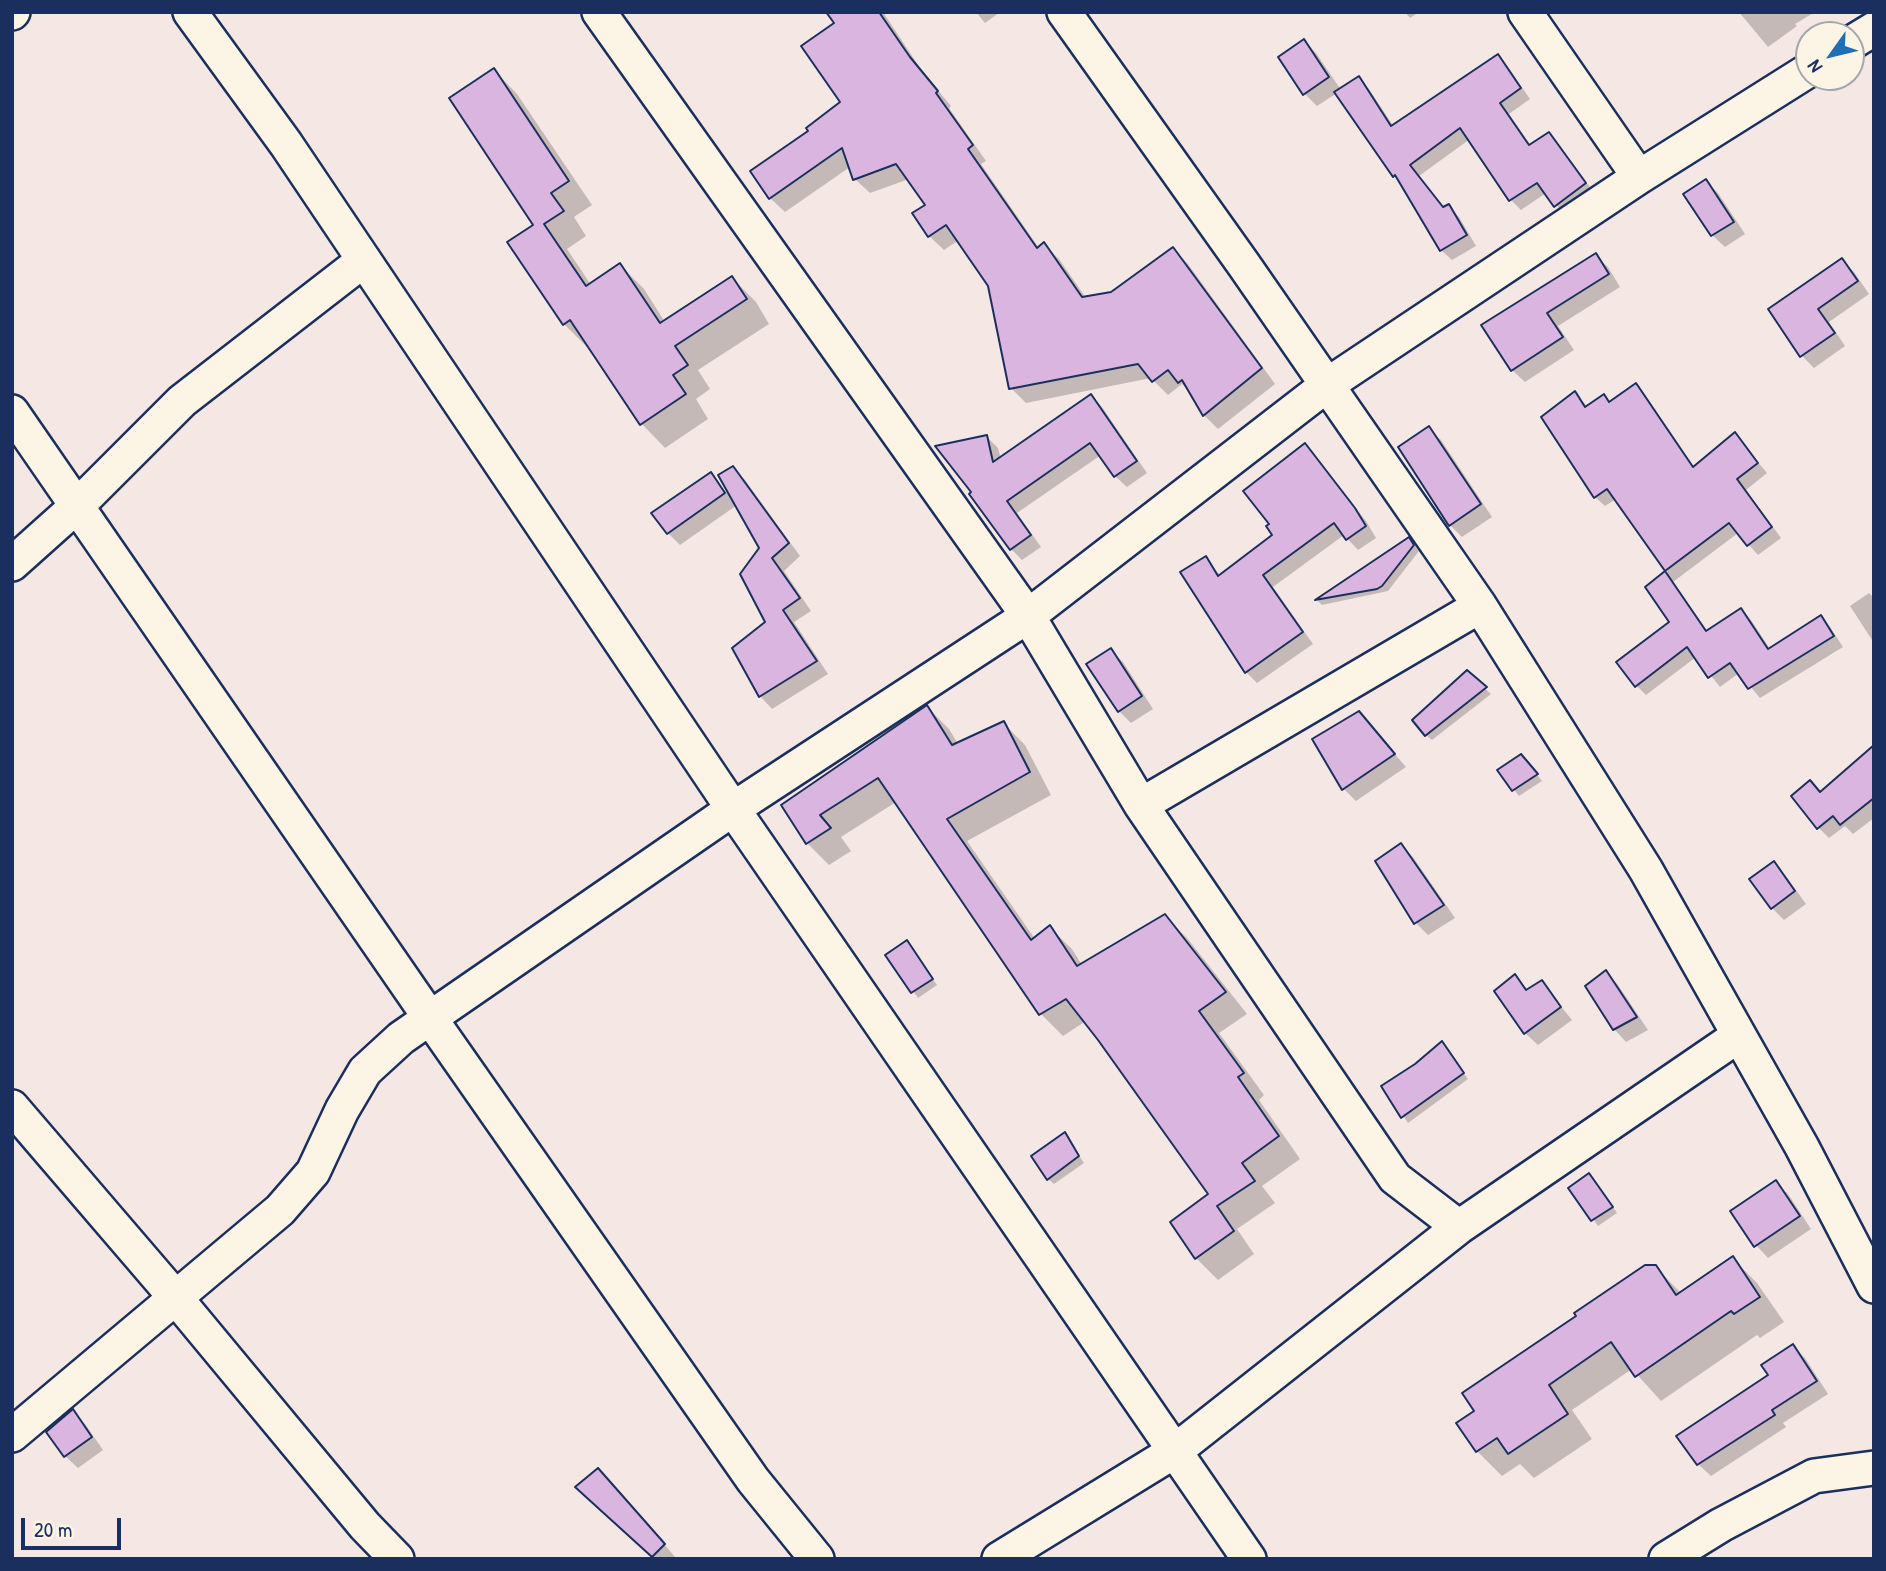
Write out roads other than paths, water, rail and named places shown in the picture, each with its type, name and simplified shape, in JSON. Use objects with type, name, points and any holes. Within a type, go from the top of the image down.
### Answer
[{"type":"street","points":[[190,12],[286,144],[733,809],[1249,1559]]},
{"type":"street","points":[[598,12],[1028,616],[1141,805],[1395,1178],[1459,1227]]},
{"type":"street","points":[[1064,12],[1237,254],[1480,606],[1646,870],[1802,1147],[1874,1286]]},
{"type":"street","points":[[1525,12],[1639,177]]},
{"type":"street","points":[[12,1435],[280,1210],[313,1172],[342,1110],[365,1071],[401,1038],[733,809],[1028,616],[1327,385],[1639,177],[1795,79]]},
{"type":"street","points":[[12,564],[78,505],[182,401],[364,260]]},
{"type":"street","points":[[12,412],[753,1480],[817,1559]]},
{"type":"street","points":[[1141,805],[1480,606]]},
{"type":"street","points":[[999,1559],[1175,1451],[1459,1227],[1738,1036]]},
{"type":"street","points":[[12,1108],[175,1297],[365,1526],[397,1559]]},
{"type":"street","points":[[1666,1559],[1721,1525],[1814,1476],[1874,1468]]}]
